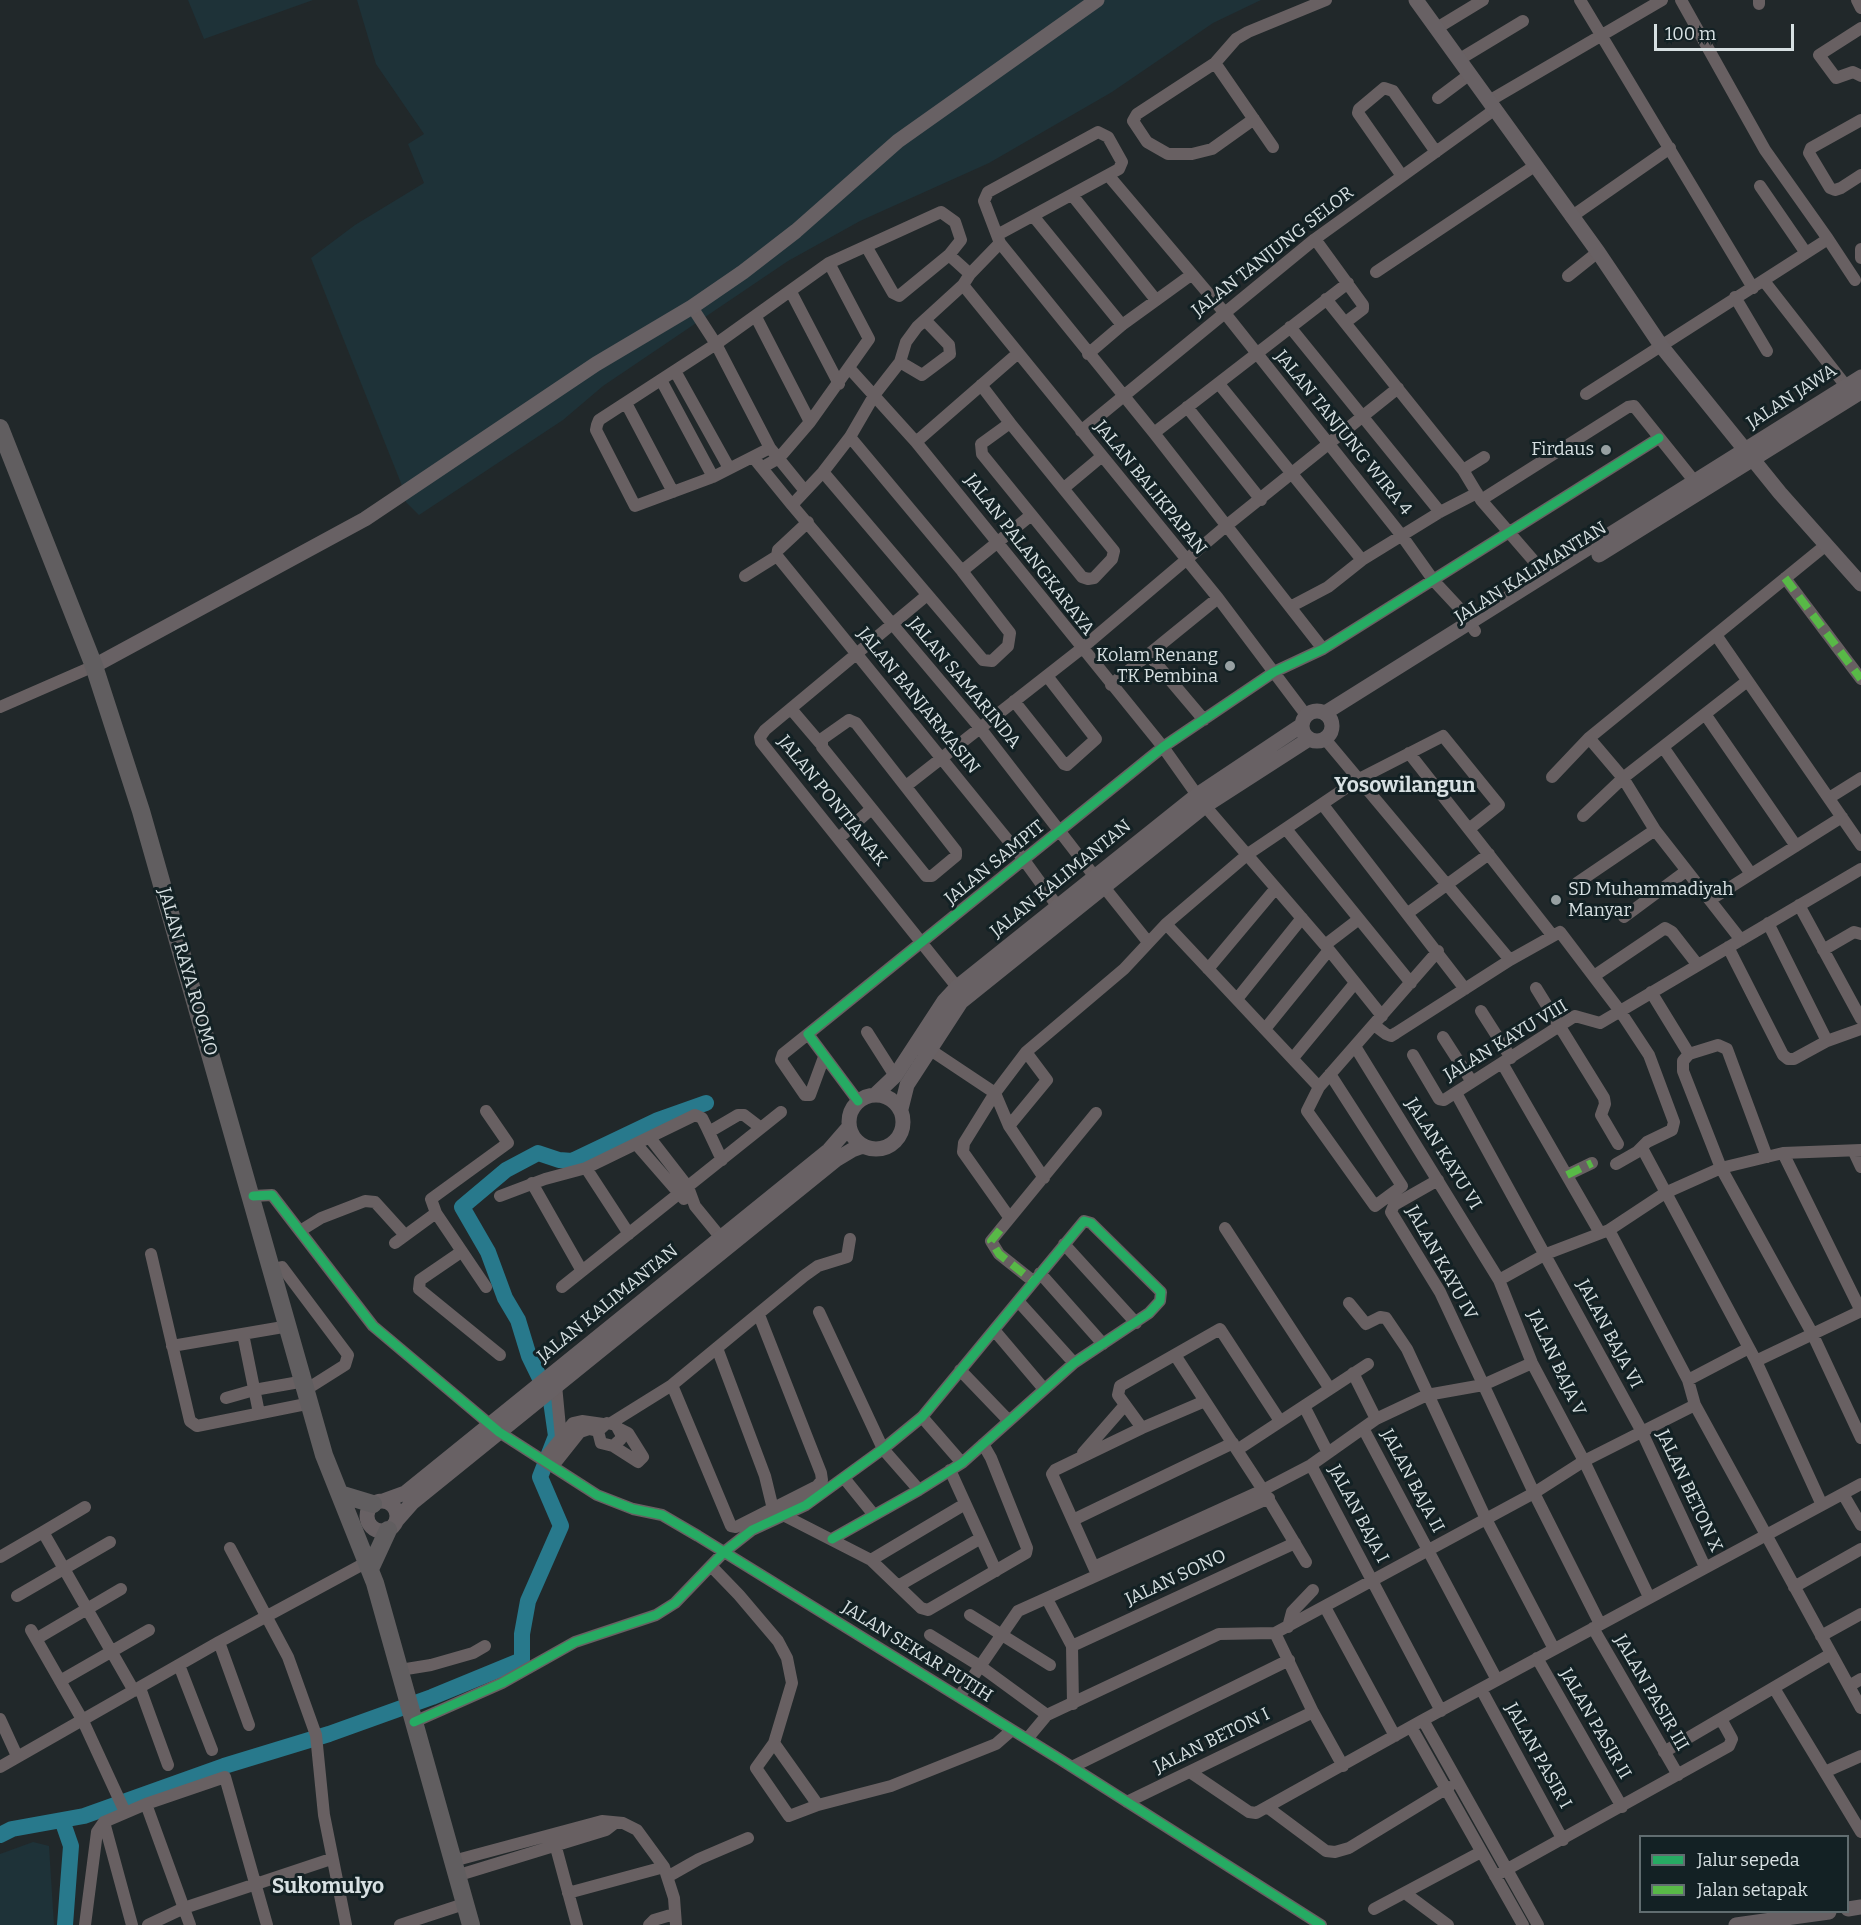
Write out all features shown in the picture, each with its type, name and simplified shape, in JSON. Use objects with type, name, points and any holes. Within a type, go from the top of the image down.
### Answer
[{"type":"highway","name":"JALAN RAYA ROOMO","points":[[0,428],[94,666],[141,811],[253,1196],[324,1455],[368,1565],[408,1697],[471,1925]]},
{"type":"highway","points":[[340,1494],[374,1506]]},
{"type":"highway","points":[[368,1565],[388,1527]]},
{"type":"main road","points":[[94,666],[365,519],[596,363],[696,313],[796,231],[898,141],[1097,0]]},
{"type":"main road","points":[[1416,0],[1598,252],[1662,347],[1748,455],[1861,584]]},
{"type":"main road","name":"JALAN JAWA","points":[[1748,455],[1861,377]]},
{"type":"main road","name":"JALAN JAWA","points":[[1748,455],[1861,392]]},
{"type":"main road","name":"JALAN KALIMANTAN","points":[[1472,627],[1546,575],[1609,542],[1695,482],[1748,455]]},
{"type":"main road","name":"JALAN KALIMANTAN","points":[[1328,717],[1748,455]]},
{"type":"main road","points":[[1316,710],[1328,717],[1331,731],[1317,739],[1302,730],[1304,720],[1316,710]]},
{"type":"main road","name":"JALAN KALIMANTAN","points":[[876,1094],[895,1076],[944,1001],[957,987],[1006,957],[1304,720]]},
{"type":"main road","name":"JALAN KALIMANTAN","points":[[1201,801],[1317,739]]},
{"type":"main road","name":"JALAN KALIMANTAN","points":[[900,1109],[907,1085],[961,1002],[1058,907],[1099,882]]},
{"type":"main road","points":[[876,1094],[894,1101],[900,1109],[903,1126],[896,1142],[880,1149],[863,1146],[849,1127],[852,1108],[858,1101],[876,1094]]},
{"type":"main road","name":"JALAN KALIMANTAN","points":[[725,1243],[836,1144],[849,1127]]},
{"type":"main road","name":"JALAN KALIMANTAN","points":[[355,1531],[374,1506],[405,1493],[494,1428],[725,1243],[837,1159],[863,1146]]},
{"type":"main road","name":"JALAN KALIMANTAN","points":[[355,1531],[388,1527],[411,1503],[494,1428]]},
{"type":"main road","points":[[374,1506],[396,1510],[388,1527],[368,1522],[374,1506]]},
{"type":"main road","points":[[1736,1925],[1816,1913]]},
{"type":"street","points":[[1254,119],[1212,149],[1192,154],[1168,154],[1147,142],[1133,121],[1134,117],[1215,63],[1236,39],[1326,0]]},
{"type":"street","points":[[1437,28],[1483,0]]},
{"type":"street","points":[[1580,0],[1670,148],[1759,285],[1846,386]]},
{"type":"street","name":"JALAN TANJUNG SELOR","points":[[1081,431],[1121,395],[1315,239],[1436,152],[1492,106],[1600,35],[1662,0]]},
{"type":"street","points":[[1681,0],[1765,150],[1855,280]]},
{"type":"street","points":[[1857,0],[1861,8]]},
{"type":"street","points":[[1460,59],[1523,21]]},
{"type":"street","points":[[1861,28],[1819,55],[1836,78],[1853,72],[1861,76]]},
{"type":"street","points":[[1215,63],[1273,147]]},
{"type":"street","points":[[1438,98],[1470,74]]},
{"type":"street","points":[[1402,176],[1358,113],[1359,109],[1384,88],[1393,91],[1436,152]]},
{"type":"street","points":[[1861,120],[1811,148],[1809,153],[1830,188],[1835,190],[1861,175]]},
{"type":"street","points":[[792,506],[823,472],[850,437],[875,394],[900,362],[906,342],[967,279],[1000,239],[1121,168],[1122,162],[1108,137],[1098,132],[988,192],[984,201],[1000,239],[1088,354],[1154,433],[1323,649]]},
{"type":"street","points":[[1571,217],[1670,148]]},
{"type":"street","points":[[1376,272],[1536,165]]},
{"type":"street","name":"JALAN TANJUNG WIRA 4","points":[[1108,175],[1224,312],[1402,536],[1434,581],[1461,609],[1472,627]]},
{"type":"street","points":[[1760,186],[1806,253]]},
{"type":"street","points":[[1072,195],[1156,300]]},
{"type":"street","points":[[770,448],[713,477],[639,506],[632,503],[596,430],[599,420],[756,317],[829,263],[866,246],[940,212],[954,222],[961,240],[949,255],[896,295],[866,246]]},
{"type":"street","points":[[1034,217],[1122,325]]},
{"type":"street","points":[[1315,239],[1363,305],[1362,309],[1346,322]]},
{"type":"street","points":[[1586,394],[1662,347],[1735,297],[1759,285],[1828,240]]},
{"type":"street","points":[[1568,276],[1598,252]]},
{"type":"street","name":"JALAN BALIKPAPAN","points":[[949,255],[1017,354],[1218,598],[1274,672],[1304,720]]},
{"type":"street","points":[[763,468],[779,458],[810,422],[850,369],[869,339],[829,263]]},
{"type":"street","points":[[1088,354],[1122,325],[1191,275]]},
{"type":"street","points":[[1154,433],[1348,283]]},
{"type":"street","points":[[791,292],[839,384]]},
{"type":"street","points":[[1735,297],[1767,351]]},
{"type":"street","points":[[1326,299],[1462,470],[1479,496],[1546,575]]},
{"type":"street","points":[[696,313],[716,344],[770,448],[805,491]]},
{"type":"street","points":[[756,317],[810,422]]},
{"type":"street","points":[[900,362],[922,375],[950,354],[949,345],[926,321]]},
{"type":"street","points":[[1290,327],[1440,512]]},
{"type":"street","points":[[916,442],[1017,354]]},
{"type":"street","name":"JALAN PALANGKARAYA","points":[[850,369],[916,442],[1081,649],[1163,747],[1201,801],[1327,948],[1355,983],[1378,1021]]},
{"type":"street","points":[[675,371],[729,468]]},
{"type":"street","points":[[661,380],[713,477]]},
{"type":"street","points":[[1219,384],[1291,476],[1362,560]]},
{"type":"street","points":[[981,385],[1114,551],[1112,559],[1094,578],[1082,577],[1030,516],[981,450],[981,444],[1010,423]]},
{"type":"street","points":[[906,786],[1081,649],[1226,526],[1330,445],[1398,388]]},
{"type":"street","points":[[626,403],[673,492]]},
{"type":"street","points":[[1290,607],[1328,587],[1362,560],[1440,512],[1479,496],[1628,407],[1634,406],[1638,410],[1695,482]]},
{"type":"street","points":[[1187,407],[1261,500]]},
{"type":"street","points":[[823,472],[926,596],[983,660],[992,661],[1008,646],[1010,633],[962,571],[850,437]]},
{"type":"street","name":"JALAN SAMPIT","points":[[824,1057],[810,1095],[805,1095],[781,1060],[783,1054],[1163,747],[1274,672],[1323,649],[1512,533],[1659,438]]},
{"type":"street","name":"JALAN SAMARINDA","points":[[751,456],[980,728],[1148,942]]},
{"type":"street","points":[[1064,488],[1101,457]]},
{"type":"street","points":[[1462,470],[1484,457]]},
{"type":"street","points":[[962,571],[1030,516]]},
{"type":"street","points":[[745,576],[777,556],[778,550],[805,518]]},
{"type":"street","points":[[1552,777],[1589,738],[1826,544]]},
{"type":"street","name":"JALAN BANJARMASIN","points":[[777,556],[1024,860],[1058,907]]},
{"type":"street","points":[[1785,578],[1861,679]]},
{"type":"street","name":"JALAN PONTIANAK","points":[[926,596],[765,730],[760,737],[761,742],[957,987]]},
{"type":"street","points":[[1112,686],[1218,598]]},
{"type":"street","points":[[1716,635],[1746,682],[1861,845]]},
{"type":"street","points":[[1149,655],[1204,720]]},
{"type":"street","points":[[0,706],[94,666]]},
{"type":"street","points":[[1014,701],[1067,765],[1096,739],[1047,676]]},
{"type":"street","points":[[1583,816],[1623,778],[1746,682]]},
{"type":"street","points":[[790,709],[820,742],[870,810],[926,876],[932,876],[956,856],[956,851],[852,720],[820,742]]},
{"type":"street","points":[[1705,714],[1796,846]]},
{"type":"street","points":[[1009,1217],[963,1152],[964,1143],[995,1093],[1026,1052],[1124,969],[1166,924],[1248,854],[1359,779],[1443,736],[1498,802],[1498,808],[1469,829]]},
{"type":"street","points":[[1589,738],[1623,778],[1655,830],[1741,940]]},
{"type":"street","points":[[1317,739],[1359,779],[1510,960]]},
{"type":"street","points":[[1663,747],[1751,874]]},
{"type":"street","points":[[1409,753],[1552,935]]},
{"type":"street","points":[[1829,798],[1861,778]]},
{"type":"street","points":[[1323,805],[1438,951],[1465,989]]},
{"type":"street","points":[[839,838],[870,810]]},
{"type":"street","points":[[1710,900],[1842,817]]},
{"type":"street","points":[[1286,829],[1411,983]]},
{"type":"street","points":[[1577,883],[1655,830]]},
{"type":"street","points":[[1408,913],[1489,854]]},
{"type":"street","name":"JALAN KAYU VIII","points":[[1413,1054],[1441,1100],[1507,1061],[1560,1025],[1579,1016],[1600,1023],[1861,869]]},
{"type":"street","points":[[1624,917],[1686,871]]},
{"type":"street","points":[[1208,969],[1276,888]]},
{"type":"street","points":[[1799,905],[1861,1019]]},
{"type":"street","points":[[1237,999],[1302,918]]},
{"type":"street","points":[[1265,1029],[1327,948],[1359,919]]},
{"type":"street","points":[[1166,924],[1319,1087]]},
{"type":"street","points":[[1768,924],[1827,1041]]},
{"type":"street","points":[[1594,976],[1663,928],[1672,932],[1697,964]]},
{"type":"street","points":[[1378,1021],[1391,1036],[1510,960],[1560,932],[1620,1011],[1649,1055],[1674,1122],[1672,1130],[1647,1142],[1642,1148],[1616,1164]]},
{"type":"street","points":[[1823,951],[1854,932],[1861,934]]},
{"type":"street","points":[[1728,947],[1783,1055],[1788,1059],[1794,1059],[1827,1041],[1861,1029]]},
{"type":"street","points":[[1330,1074],[1401,1183],[1401,1188],[1377,1204],[1372,1204],[1307,1113],[1319,1087],[1330,1074],[1356,1048],[1438,951]]},
{"type":"street","points":[[1293,1058],[1355,983]]},
{"type":"street","points":[[1536,988],[1605,1101],[1601,1114],[1618,1144]]},
{"type":"street","points":[[1652,993],[1689,1054]]},
{"type":"street","points":[[1481,1011],[1567,1175],[1605,1232],[1688,1380],[1695,1405],[1861,1708]]},
{"type":"street","points":[[867,1032],[895,1076]]},
{"type":"street","points":[[808,1034],[858,1101]]},
{"type":"street","points":[[1443,1037],[1472,1082]]},
{"type":"street","points":[[1767,1158],[1727,1049],[1718,1045],[1689,1054],[1683,1062],[1683,1071],[1721,1168],[1812,1334],[1861,1438]]},
{"type":"street","name":"JALAN KAYU VI","points":[[1356,1048],[1499,1280]]},
{"type":"street","points":[[929,1049],[995,1093],[1009,1126],[1044,1178]]},
{"type":"street","points":[[1009,1126],[1047,1080],[1026,1052]]},
{"type":"street","name":"JALAN BAJA VI","points":[[1456,1092],[1641,1430]]},
{"type":"street","points":[[486,1111],[508,1143],[431,1199],[436,1213],[486,1287]]},
{"type":"street","points":[[562,1287],[781,1112]]},
{"type":"street","points":[[1096,1113],[991,1241],[999,1254],[1037,1277],[1103,1344]]},
{"type":"street","points":[[500,1196],[532,1183],[586,1168],[695,1115],[702,1118],[722,1160]]},
{"type":"street","points":[[709,1132],[738,1115],[744,1115],[761,1128]]},
{"type":"street","points":[[650,1138],[683,1191]]},
{"type":"street","points":[[637,1145],[683,1191],[725,1243]]},
{"type":"street","points":[[1642,1148],[1756,1360],[1822,1505]]},
{"type":"street","points":[[1499,1280],[1546,1254],[1605,1232],[1665,1194],[1721,1168],[1783,1153],[1857,1151],[1861,1167]]},
{"type":"street","points":[[1756,1360],[1861,1311],[1783,1153]]},
{"type":"street","points":[[1567,1175],[1592,1163]]},
{"type":"street","points":[[586,1168],[629,1234]]},
{"type":"street","name":"JALAN KAYU IV","points":[[1438,1180],[1394,1205],[1391,1212],[1440,1292],[1483,1385]]},
{"type":"street","points":[[532,1183],[582,1271]]},
{"type":"street","name":"JALAN SEKAR PUTIH","points":[[253,1196],[272,1195],[373,1326],[494,1428],[597,1495],[633,1509],[662,1515],[724,1552],[1061,1760],[1321,1925]]},
{"type":"street","points":[[300,1231],[321,1218],[366,1201],[375,1202],[399,1239],[436,1213]]},
{"type":"street","points":[[672,1385],[731,1526],[736,1527],[806,1505],[922,1418],[1037,1277],[1087,1220],[1161,1292],[1160,1301],[1136,1323],[1074,1363],[962,1462],[919,1490],[832,1539]]},
{"type":"street","points":[[1226,1228],[1330,1389]]},
{"type":"street","points":[[548,1463],[564,1443],[584,1430],[608,1427],[628,1433],[643,1457],[638,1462],[613,1446],[601,1443],[608,1427],[672,1385],[759,1315],[804,1275],[820,1265],[838,1262],[847,1257],[850,1239]]},
{"type":"street","points":[[1064,1245],[1136,1323]]},
{"type":"street","points":[[461,1252],[420,1280],[419,1288],[500,1355]]},
{"type":"street","points":[[151,1254],[190,1421],[197,1426],[259,1413],[308,1391],[345,1365],[348,1355],[282,1266],[273,1269]]},
{"type":"street","name":"JALAN BAJA V","points":[[1499,1280],[1532,1363],[1584,1461],[1649,1597]]},
{"type":"street","points":[[1018,1301],[1074,1363]]},
{"type":"street","points":[[1349,1303],[1366,1324],[1380,1317],[1386,1318],[1407,1349],[1486,1519],[1554,1649]]},
{"type":"street","points":[[819,1312],[883,1449],[919,1490]]},
{"type":"street","points":[[414,1719],[502,1683],[576,1642],[656,1615],[675,1603],[724,1552],[822,1480],[759,1315]]},
{"type":"street","points":[[172,1346],[289,1326]]},
{"type":"street","points":[[1142,1428],[1118,1395],[1120,1386],[1220,1329],[1280,1421]]},
{"type":"street","points":[[994,1330],[1044,1389]]},
{"type":"street","points":[[243,1334],[259,1413]]},
{"type":"street","points":[[717,1348],[778,1512],[872,1560],[925,1611],[1023,1556],[1027,1548],[983,1444]]},
{"type":"street","points":[[1688,1380],[1749,1348]]},
{"type":"street","points":[[1175,1355],[1266,1494],[1306,1562]]},
{"type":"street","points":[[959,1697],[1018,1611],[1047,1599],[1096,1572],[1266,1494],[1376,1419],[1427,1395],[1483,1385],[1532,1363]]},
{"type":"street","points":[[1073,1520],[1235,1446],[1280,1421],[1368,1364]]},
{"type":"street","points":[[960,1371],[1009,1421]]},
{"type":"street","points":[[1353,1373],[1376,1419]]},
{"type":"street","points":[[553,1382],[564,1443]]},
{"type":"street","name":"JALAN PASIR III","points":[[1483,1385],[1597,1626],[1678,1775]]},
{"type":"street","points":[[226,1398],[254,1390],[308,1391]]},
{"type":"street","points":[[1096,1572],[1052,1474],[1054,1470],[1205,1401]]},
{"type":"street","points":[[1078,1459],[1125,1405]]},
{"type":"street","points":[[1027,1739],[1047,1715],[1219,1634],[1275,1634],[1534,1493],[1584,1461],[1641,1430],[1695,1405]]},
{"type":"street","points":[[1304,1406],[1328,1453]]},
{"type":"street","points":[[922,1418],[962,1462]]},
{"type":"street","points":[[608,1427],[621,1439],[613,1446]]},
{"type":"street","name":"JALAN BAJA II","points":[[1364,1428],[1497,1680]]},
{"type":"street","name":"JALAN BETON X","points":[[1641,1430],[1705,1567]]},
{"type":"street","name":"JALAN BAJA I","points":[[1311,1465],[1440,1711]]},
{"type":"street","points":[[950,1470],[996,1571]]},
{"type":"street","points":[[844,1478],[874,1515]]},
{"type":"street","points":[[1190,1772],[1251,1813],[1267,1807],[1649,1597],[1861,1484]]},
{"type":"street","points":[[1843,1494],[1861,1525]]},
{"type":"street","points":[[872,1560],[965,1504]]},
{"type":"street","points":[[0,1557],[85,1507]]},
{"type":"street","points":[[43,1532],[111,1652],[137,1690],[168,1765]]},
{"type":"street","points":[[898,1586],[981,1538]]},
{"type":"street","points":[[17,1596],[110,1542]]},
{"type":"street","name":"JALAN SONO","points":[[1072,1646],[1295,1543]]},
{"type":"street","points":[[230,1548],[288,1657],[317,1740],[324,1815],[346,1925]]},
{"type":"street","points":[[1794,1587],[1861,1549]]},
{"type":"street","points":[[0,1767],[266,1616],[368,1565]]},
{"type":"street","points":[[711,1566],[778,1641],[787,1658],[792,1683],[774,1743],[756,1768],[789,1816],[818,1805],[891,1786],[996,1744],[1012,1730]]},
{"type":"street","points":[[122,1588],[87,1610],[34,1635],[83,1721],[123,1806]]},
{"type":"street","points":[[1288,1627],[1292,1612],[1313,1590]]},
{"type":"street","points":[[1047,1599],[1072,1646],[1067,1706]]},
{"type":"street","points":[[1325,1607],[1395,1736]]},
{"type":"street","points":[[1821,1636],[1861,1614]]},
{"type":"street","points":[[970,1615],[1050,1665]]},
{"type":"street","points":[[60,1681],[149,1630]]},
{"type":"street","points":[[1275,1634],[1313,1712],[1343,1766]]},
{"type":"street","points":[[930,1635],[980,1666],[1047,1715]]},
{"type":"street","points":[[219,1642],[249,1725]]},
{"type":"street","points":[[400,1670],[432,1665],[473,1653],[485,1646]]},
{"type":"street","points":[[1664,1752],[1831,1654]]},
{"type":"street","name":"JALAN PASIR II","points":[[1538,1658],[1622,1807]]},
{"type":"street","points":[[1061,1760],[1289,1660]]},
{"type":"street","points":[[179,1665],[212,1750]]},
{"type":"street","points":[[1849,1686],[1861,1679]]},
{"type":"street","points":[[1774,1688],[1827,1771],[1861,1832]]},
{"type":"street","name":"JALAN PASIR I","points":[[1481,1689],[1563,1840]]},
{"type":"street","name":"JALAN BETON I","points":[[1128,1802],[1313,1712]]},
{"type":"street","points":[[0,1719],[17,1756]]},
{"type":"street","points":[[1495,1876],[1622,1807],[1732,1742],[1721,1719]]},
{"type":"street","points":[[1423,1720],[1538,1925]]},
{"type":"street","points":[[1411,1727],[1444,1789],[1523,1925]]},
{"type":"street","points":[[774,1743],[818,1805]]},
{"type":"street","points":[[1827,1771],[1861,1756]]},
{"type":"street","points":[[85,1925],[97,1832],[104,1822],[123,1806],[146,1804],[225,1777],[267,1925]]},
{"type":"street","points":[[1267,1807],[1326,1851],[1335,1852],[1349,1848],[1458,1782]]},
{"type":"street","points":[[146,1804],[190,1925]]},
{"type":"street","points":[[454,1869],[500,1848],[552,1833],[602,1821],[623,1823],[637,1830],[667,1872],[674,1898],[675,1920],[654,1920],[649,1925]]},
{"type":"street","points":[[104,1822],[132,1925]]},
{"type":"street","points":[[454,1869],[504,1862],[606,1830],[615,1823]]},
{"type":"street","points":[[552,1833],[577,1925]]},
{"type":"street","points":[[568,1893],[667,1872],[748,1838]]},
{"type":"street","points":[[531,1839],[535,1853]]},
{"type":"street","points":[[500,1848],[504,1862]]},
{"type":"street","points":[[1374,1910],[1481,1852]]},
{"type":"street","points":[[148,1925],[184,1908],[255,1882],[331,1859]]},
{"type":"street","points":[[1405,1893],[1448,1925]]},
{"type":"street","points":[[400,1925],[465,1904]]},
{"type":"shaded area","points":[[188,0],[313,0],[204,39]]},
{"type":"shaded area","points":[[357,0],[1261,0],[1213,23],[1112,92],[989,163],[860,221],[788,261],[603,386],[563,420],[419,515],[406,502],[401,483],[311,258],[355,225],[424,183],[408,144],[424,134],[376,64]]},
{"type":"shaded area","points":[[33,1842],[49,1846],[54,1925],[0,1925],[0,1854]]},
{"type":"waterway","points":[[0,1835],[12,1829],[84,1816],[224,1766],[329,1734],[432,1697],[522,1660],[522,1634],[528,1601],[561,1526],[540,1477],[556,1436],[551,1401],[529,1356],[518,1320],[505,1298],[488,1252],[462,1207],[506,1170],[538,1153],[559,1160],[572,1161],[658,1120],[706,1103]]},
{"type":"waterway","points":[[62,1820],[71,1846],[65,1925]]},
{"type":"marked path","points":[[1785,578],[1861,679]]},
{"type":"marked path","points":[[1567,1175],[1592,1163]]},
{"type":"marked path","points":[[1000,1230],[991,1241],[999,1254],[1033,1281]]},
{"type":"cycle path","points":[[858,1101],[808,1034],[1163,747],[1274,672],[1323,649],[1659,438]]},
{"type":"cycle path","points":[[253,1196],[272,1195],[373,1326],[499,1432],[597,1495],[633,1509],[662,1515],[698,1536],[1061,1760],[1321,1925]]},
{"type":"cycle path","points":[[414,1722],[502,1683],[575,1642],[656,1615],[675,1603],[724,1552],[752,1530],[806,1505],[883,1449],[922,1417],[1084,1221],[1091,1223],[1161,1292],[1160,1301],[1149,1313],[1074,1363],[962,1463],[832,1539]]},
{"type":"place","name":"Firdaus","points":[[1606,450]]},
{"type":"place","name":"Kolam Renang TK Pembina","points":[[1230,666]]},
{"type":"place","name":"SD Muhammadiyah Manyar","points":[[1556,900]]},
{"type":"district","name":"Yosowilangun","points":[[1405,786]]},
{"type":"district","name":"Sukomulyo","points":[[328,1887]]}]
